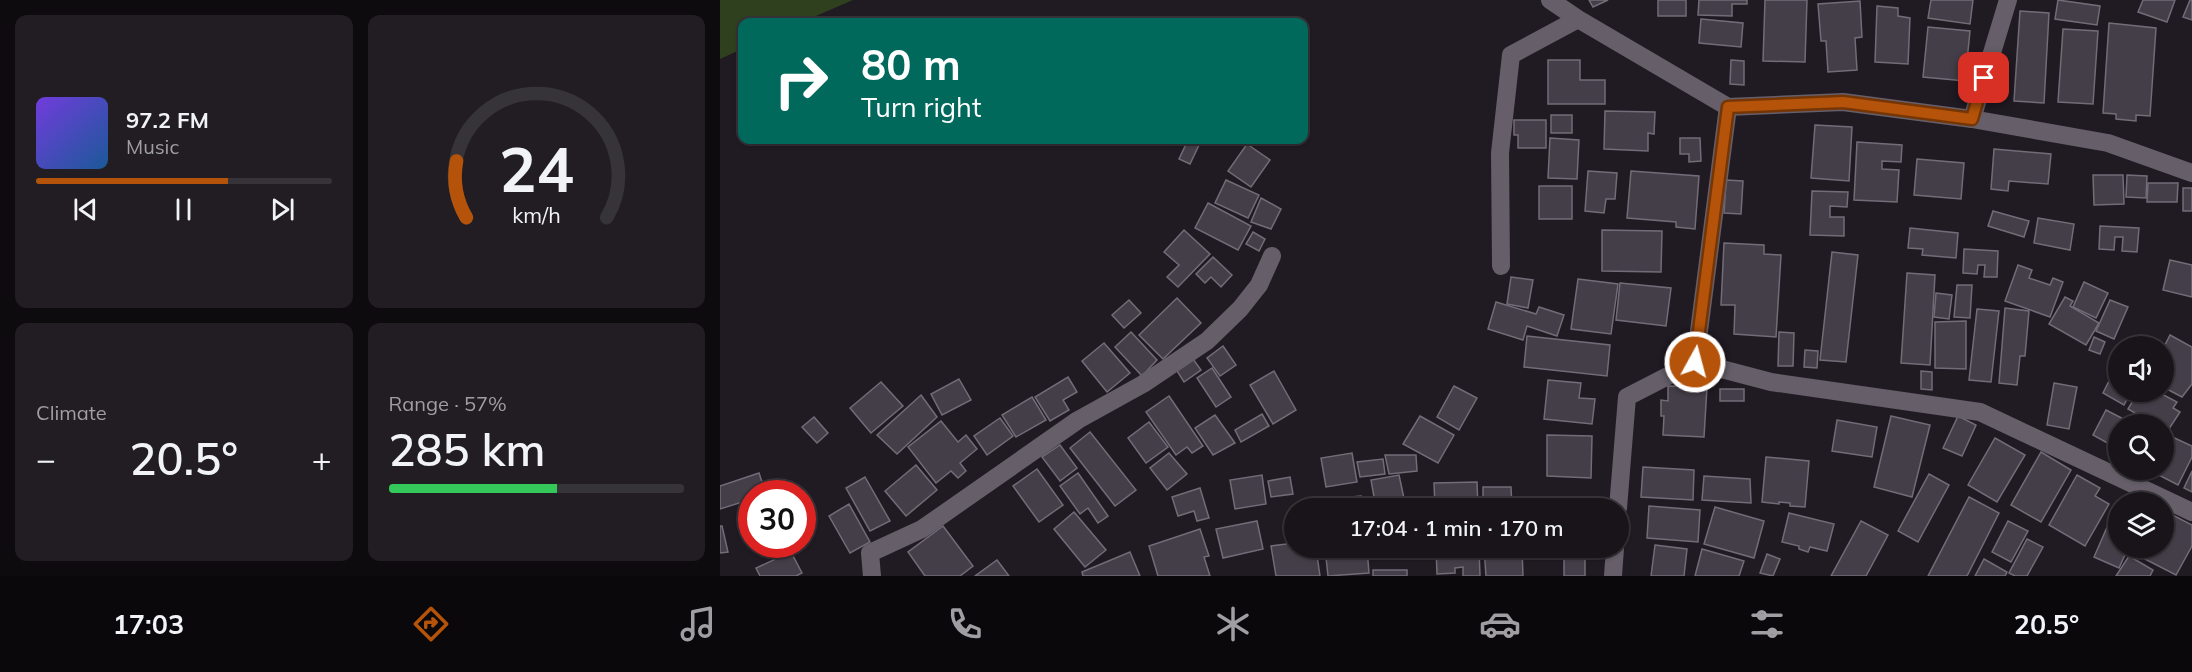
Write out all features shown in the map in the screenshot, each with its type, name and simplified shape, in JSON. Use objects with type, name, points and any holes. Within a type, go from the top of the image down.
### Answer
[{"type":"street","points":[[1550,0],[1578,19],[1728,107],[1843,102],[1972,119],[2108,143],[2192,172]]},
{"type":"street","points":[[1972,119],[2008,0]]},
{"type":"street","points":[[1501,266],[1500,153],[1511,55],[1578,19]]},
{"type":"street","points":[[1695,362],[1728,107]]},
{"type":"street","points":[[872,576],[870,553],[922,529],[1078,420],[1143,384],[1207,341],[1240,309],[1259,285],[1272,256]]},
{"type":"street","points":[[1619,498],[1627,398],[1695,362],[1771,382],[1980,412],[2192,512]]},
{"type":"street","points":[[1612,576],[1614,558]]},
{"type":"green space","points":[[720,0],[853,0],[811,18],[738,18],[738,51],[720,59]]},
{"type":"building","points":[[1589,0],[1608,0],[1593,7]]},
{"type":"building","points":[[1658,0],[1686,0],[1686,16],[1658,16]]},
{"type":"building","points":[[1699,0],[1747,0],[1747,4],[1732,4],[1732,16],[1698,15]]},
{"type":"building","points":[[1765,0],[1807,0],[1805,62],[1763,61]]},
{"type":"building","points":[[1931,0],[1973,0],[1970,24],[1928,18]]},
{"type":"building","points":[[2058,0],[2100,6],[2097,25],[2055,19]]},
{"type":"building","points":[[2143,0],[2175,0],[2167,22],[2138,12]]},
{"type":"building","points":[[2192,0],[2192,20],[2183,17]]},
{"type":"building","points":[[1860,1],[1862,37],[1855,38],[1857,70],[1828,72],[1826,41],[1821,41],[1818,4]]},
{"type":"building","points":[[1877,6],[1898,8],[1898,16],[1910,18],[1908,64],[1875,62]]},
{"type":"building","points":[[2020,11],[2049,13],[2044,103],[2014,101]]},
{"type":"building","points":[[1701,19],[1743,23],[1741,47],[1699,43]]},
{"type":"building","points":[[2109,23],[2156,28],[2150,116],[2136,115],[2136,121],[2116,119],[2116,114],[2103,113]]},
{"type":"building","points":[[1928,27],[1970,31],[1965,81],[1923,77]]},
{"type":"building","points":[[2063,29],[2098,31],[2093,104],[2058,102]]},
{"type":"building","points":[[1548,60],[1580,60],[1580,80],[1605,80],[1605,104],[1548,104]]},
{"type":"building","points":[[1731,60],[1744,61],[1744,85],[1730,84]]},
{"type":"building","points":[[1605,111],[1655,112],[1654,134],[1648,133],[1648,151],[1604,149]]},
{"type":"building","points":[[1551,115],[1572,115],[1572,133],[1551,133]]},
{"type":"building","points":[[1514,120],[1546,120],[1546,148],[1518,148],[1518,135],[1514,135]]},
{"type":"building","points":[[1815,125],[1852,127],[1849,181],[1811,178]]},
{"type":"building","points":[[1550,138],[1579,140],[1577,179],[1548,178]]},
{"type":"building","points":[[1680,138],[1700,138],[1701,161],[1689,162],[1689,154],[1680,154]]},
{"type":"building","points":[[1857,142],[1902,145],[1901,162],[1882,161],[1882,169],[1899,170],[1897,202],[1854,200]]},
{"type":"building","points":[[1186,144],[1200,144],[1190,164],[1179,159]]},
{"type":"building","points":[[1247,144],[1270,160],[1251,187],[1228,171]]},
{"type":"building","points":[[1994,149],[2051,154],[2048,184],[2009,181],[2008,191],[1991,189]]},
{"type":"building","points":[[1917,159],[1964,163],[1961,199],[1914,195]]},
{"type":"building","points":[[1588,171],[1617,173],[1615,199],[1606,199],[1604,213],[1585,211]]},
{"type":"building","points":[[1631,171],[1699,176],[1695,229],[1676,227],[1676,222],[1627,218]]},
{"type":"building","points":[[2093,175],[2123,175],[2124,204],[2094,205]]},
{"type":"building","points":[[2127,175],[2147,176],[2146,198],[2126,197]]},
{"type":"building","points":[[1226,180],[1259,195],[1248,218],[1215,203]]},
{"type":"building","points":[[1726,180],[1743,181],[1741,214],[1724,213]]},
{"type":"building","points":[[2148,183],[2178,183],[2177,202],[2147,202]]},
{"type":"building","points":[[1539,186],[1572,186],[1572,219],[1539,219]]},
{"type":"building","points":[[2183,188],[2192,188],[2192,211],[2183,211]]},
{"type":"building","points":[[1812,191],[1848,192],[1847,207],[1830,206],[1830,217],[1844,217],[1844,236],[1810,235]]},
{"type":"building","points":[[1261,198],[1281,209],[1271,229],[1251,222]]},
{"type":"building","points":[[1208,203],[1251,226],[1238,250],[1195,228]]},
{"type":"building","points":[[1993,211],[2029,221],[2024,237],[1988,226]]},
{"type":"building","points":[[2038,218],[2074,224],[2070,250],[2034,243]]},
{"type":"building","points":[[2100,226],[2139,228],[2137,252],[2122,251],[2123,237],[2115,237],[2114,250],[2099,249]]},
{"type":"building","points":[[1910,228],[1958,233],[1956,258],[1922,255],[1923,249],[1908,248]]},
{"type":"building","points":[[1184,230],[1210,254],[1178,287],[1167,277],[1179,265],[1164,252]]},
{"type":"building","points":[[1602,230],[1662,231],[1661,272],[1602,271]]},
{"type":"building","points":[[1253,232],[1265,239],[1259,251],[1246,244]]},
{"type":"building","points":[[1724,243],[1764,245],[1764,254],[1781,255],[1776,337],[1734,334],[1735,305],[1721,305]]},
{"type":"building","points":[[1964,249],[1998,251],[1997,277],[1984,277],[1985,265],[1978,265],[1977,274],[1963,273]]},
{"type":"building","points":[[1832,252],[1858,255],[1846,362],[1820,360]]},
{"type":"building","points":[[1213,257],[1232,275],[1221,287],[1211,277],[1205,283],[1196,274]]},
{"type":"building","points":[[2170,260],[2192,265],[2192,297],[2163,290]]},
{"type":"building","points":[[2018,265],[2032,270],[2029,278],[2050,285],[2053,278],[2063,282],[2050,317],[2005,301]]},
{"type":"building","points":[[1907,273],[1935,275],[1930,365],[1901,363]]},
{"type":"building","points":[[1511,277],[1533,280],[1528,308],[1507,304]]},
{"type":"building","points":[[1578,279],[1618,284],[1611,334],[1571,329]]},
{"type":"building","points":[[2084,282],[2108,293],[2096,318],[2073,307]]},
{"type":"building","points":[[1620,283],[1671,288],[1666,326],[1616,320]]},
{"type":"building","points":[[1957,285],[1972,285],[1970,318],[1954,317]]},
{"type":"building","points":[[1936,293],[1952,295],[1949,319],[1934,317]]},
{"type":"building","points":[[2065,297],[2073,301],[2070,306],[2099,323],[2086,345],[2049,324]]},
{"type":"building","points":[[1177,298],[1201,323],[1163,359],[1139,335]]},
{"type":"building","points":[[1129,300],[1141,313],[1124,328],[1112,315]]},
{"type":"building","points":[[2110,300],[2128,307],[2115,336],[2108,336],[2096,331]]},
{"type":"building","points":[[1496,302],[1536,314],[1539,307],[1564,315],[1557,336],[1527,326],[1523,340],[1488,329]]},
{"type":"building","points":[[2005,308],[2029,311],[2025,356],[2020,356],[2017,385],[1999,383]]},
{"type":"building","points":[[1977,309],[1999,311],[1991,382],[1969,380]]},
{"type":"building","points":[[1966,321],[1966,369],[1935,368],[1935,322]]},
{"type":"building","points":[[1131,332],[1157,360],[1142,376],[1115,347]]},
{"type":"building","points":[[1779,332],[1794,333],[1793,366],[1778,366]]},
{"type":"building","points":[[1527,336],[1610,345],[1607,376],[1524,367]]},
{"type":"building","points":[[2094,337],[2105,342],[2100,354],[2089,350]]},
{"type":"building","points":[[2174,337],[2192,347],[2192,384],[2182,397],[2174,393]]},
{"type":"building","points":[[1104,343],[1130,373],[1107,392],[1082,361]]},
{"type":"building","points":[[1223,346],[1236,365],[1220,376],[1207,358]]},
{"type":"building","points":[[1805,350],[1818,351],[1817,368],[1804,367]]},
{"type":"building","points":[[1193,359],[1201,370],[1184,382],[1177,371]]},
{"type":"building","points":[[1212,368],[1231,397],[1216,407],[1197,378]]},
{"type":"building","points":[[1274,371],[1296,410],[1273,424],[1250,385]]},
{"type":"building","points":[[1921,371],[1932,372],[1932,390],[1921,389]]},
{"type":"building","points":[[1068,377],[1077,392],[1063,400],[1069,410],[1050,421],[1035,397]]},
{"type":"building","points":[[959,379],[971,400],[942,415],[931,394]]},
{"type":"building","points":[[1548,380],[1581,383],[1579,398],[1595,399],[1592,424],[1544,419]]},
{"type":"building","points":[[881,382],[903,406],[871,433],[850,408]]},
{"type":"building","points":[[2054,383],[2077,387],[2069,429],[2047,425]]},
{"type":"building","points":[[2108,383],[2108,396],[2103,393]]},
{"type":"building","points":[[1454,386],[1477,398],[1459,430],[1437,417]]},
{"type":"building","points":[[1668,386],[1707,387],[1704,437],[1663,435],[1664,416],[1661,416],[1661,400],[1668,401]]},
{"type":"building","points":[[1720,389],[1744,389],[1744,401],[1720,401]]},
{"type":"building","points":[[921,395],[937,417],[897,454],[877,435]]},
{"type":"building","points":[[1169,396],[1203,446],[1192,453],[1187,447],[1176,455],[1146,412]]},
{"type":"building","points":[[1032,397],[1046,420],[1016,437],[1002,415]]},
{"type":"building","points":[[2174,400],[2177,402],[2173,408],[2180,412],[2174,421],[2174,414],[2137,414],[2128,409],[2132,402]]},
{"type":"building","points":[[2106,410],[2114,414],[2108,414],[2108,443],[2093,435]]},
{"type":"building","points":[[1262,414],[1269,426],[1241,442],[1235,430]]},
{"type":"building","points":[[1215,415],[1235,443],[1213,455],[1195,428]]},
{"type":"building","points":[[1420,416],[1454,435],[1438,463],[1403,444]]},
{"type":"building","points":[[1891,416],[1930,425],[1912,497],[1874,487]]},
{"type":"building","points":[[1958,416],[1976,425],[1962,456],[1943,448]]},
{"type":"building","points":[[814,417],[828,433],[817,443],[802,427]]},
{"type":"building","points":[[1000,418],[1013,436],[987,455],[974,436]]},
{"type":"building","points":[[1837,420],[1877,427],[1872,457],[1832,451]]},
{"type":"building","points":[[941,421],[958,442],[966,435],[977,449],[960,463],[966,471],[958,478],[951,471],[936,483],[908,447]]},
{"type":"building","points":[[1149,422],[1168,447],[1146,463],[1128,438]]},
{"type":"building","points":[[1090,432],[1136,490],[1115,506],[1070,448]]},
{"type":"building","points":[[1547,435],[1592,436],[1591,478],[1547,476]]},
{"type":"building","points":[[1995,438],[2025,455],[1997,502],[1968,485]]},
{"type":"building","points":[[2174,438],[2192,446],[2192,457],[2178,485],[2168,480],[2174,480]]},
{"type":"building","points":[[1060,445],[1077,468],[1060,481],[1042,457]]},
{"type":"building","points":[[2041,452],[2071,470],[2041,522],[2011,505]]},
{"type":"building","points":[[1169,453],[1187,474],[1167,490],[1150,468]]},
{"type":"building","points":[[1352,453],[1357,482],[1326,487],[1321,458]]},
{"type":"building","points":[[1385,455],[1416,455],[1417,471],[1389,474]]},
{"type":"building","points":[[1766,457],[1809,461],[1805,507],[1790,506],[1790,503],[1762,502]]},
{"type":"building","points":[[1383,459],[1385,474],[1360,477],[1357,462]]},
{"type":"building","points":[[916,465],[937,490],[906,516],[885,491]]},
{"type":"building","points":[[1643,467],[1694,470],[1693,500],[1641,497]]},
{"type":"building","points":[[1037,469],[1063,505],[1039,522],[1013,486]]},
{"type":"building","points":[[2192,471],[2192,492],[2184,488]]},
{"type":"building","points":[[759,473],[761,480],[738,480]]},
{"type":"building","points":[[1078,473],[1108,516],[1098,523],[1088,508],[1080,514],[1060,486]]},
{"type":"building","points":[[1929,474],[1949,485],[1918,542],[1898,531]]},
{"type":"building","points":[[1262,475],[1266,504],[1235,509],[1230,480]]},
{"type":"building","points":[[1399,475],[1404,498],[1374,498],[1371,480]]},
{"type":"building","points":[[2077,475],[2100,488],[2095,496],[2108,503],[2108,506],[2085,546],[2049,525]]},
{"type":"building","points":[[1704,476],[1750,479],[1751,503],[1702,500]]},
{"type":"building","points":[[865,477],[890,521],[870,531],[846,488]]},
{"type":"building","points":[[1290,477],[1293,494],[1271,497],[1268,481]]},
{"type":"building","points":[[738,480],[738,503],[720,509],[720,486]]},
{"type":"building","points":[[1477,482],[1478,498],[1435,498],[1434,483]]},
{"type":"building","points":[[1483,487],[1511,487],[1512,498],[1483,498]]},
{"type":"building","points":[[1200,488],[1209,518],[1197,521],[1194,511],[1178,516],[1172,497]]},
{"type":"building","points":[[1969,497],[1999,513],[1967,576],[1928,576]]},
{"type":"building","points":[[849,504],[870,542],[850,553],[829,516]]},
{"type":"building","points":[[1649,506],[1700,510],[1698,542],[1647,538]]},
{"type":"building","points":[[1715,507],[1764,521],[1754,558],[1704,544]]},
{"type":"building","points":[[1074,512],[1106,550],[1085,567],[1054,529]]},
{"type":"building","points":[[1789,513],[1834,524],[1827,551],[1810,547],[1808,552],[1799,549],[1799,546],[1782,542]]},
{"type":"building","points":[[2174,516],[2192,525],[2192,546],[2176,575],[2143,558],[2174,558]]},
{"type":"building","points":[[1257,521],[1263,549],[1223,558],[1216,529]]},
{"type":"building","points":[[1861,521],[1888,535],[1866,576],[1831,576]]},
{"type":"building","points":[[2008,521],[2028,531],[2011,562],[1992,552]]},
{"type":"building","points":[[2108,525],[2108,558],[2124,558],[2119,568],[2094,557]]},
{"type":"building","points":[[720,526],[722,526],[728,552],[720,553]]},
{"type":"building","points":[[943,526],[973,566],[960,576],[925,576],[908,552]]},
{"type":"building","points":[[1200,529],[1209,556],[1204,557],[1210,576],[1158,576],[1149,546]]},
{"type":"building","points":[[2027,539],[2043,547],[2027,576],[2015,576],[2009,573]]},
{"type":"building","points":[[1284,544],[1284,558],[1317,558],[1320,576],[1276,576],[1271,546]]},
{"type":"building","points":[[1655,545],[1687,549],[1684,576],[1651,576]]},
{"type":"building","points":[[1702,549],[1744,561],[1739,576],[1695,576]]},
{"type":"building","points":[[1130,552],[1140,576],[1083,576],[1082,572]]},
{"type":"building","points":[[1767,554],[1780,559],[1773,576],[1760,573]]},
{"type":"building","points":[[778,558],[794,558],[802,573],[796,576],[760,576],[756,568]]},
{"type":"building","points":[[1326,558],[1368,558],[1369,573],[1328,576]]},
{"type":"building","points":[[1436,558],[1479,558],[1480,576],[1463,576],[1463,567],[1455,568],[1455,573],[1437,574]]},
{"type":"building","points":[[1485,558],[1522,558],[1523,576],[1486,576]]},
{"type":"building","points":[[1564,558],[1585,558],[1585,576],[1564,576]]},
{"type":"building","points":[[2128,558],[2132,558],[2153,570],[2150,576],[2116,576]]},
{"type":"building","points":[[1984,559],[2007,572],[2005,576],[1975,576]]},
{"type":"building","points":[[997,560],[1009,576],[975,576]]},
{"type":"building","points":[[1373,570],[1407,570],[1407,576],[1373,576]]},
{"type":"route","points":[[1695,362],[1728,107],[1843,102],[1972,119],[1984,78]]}]
